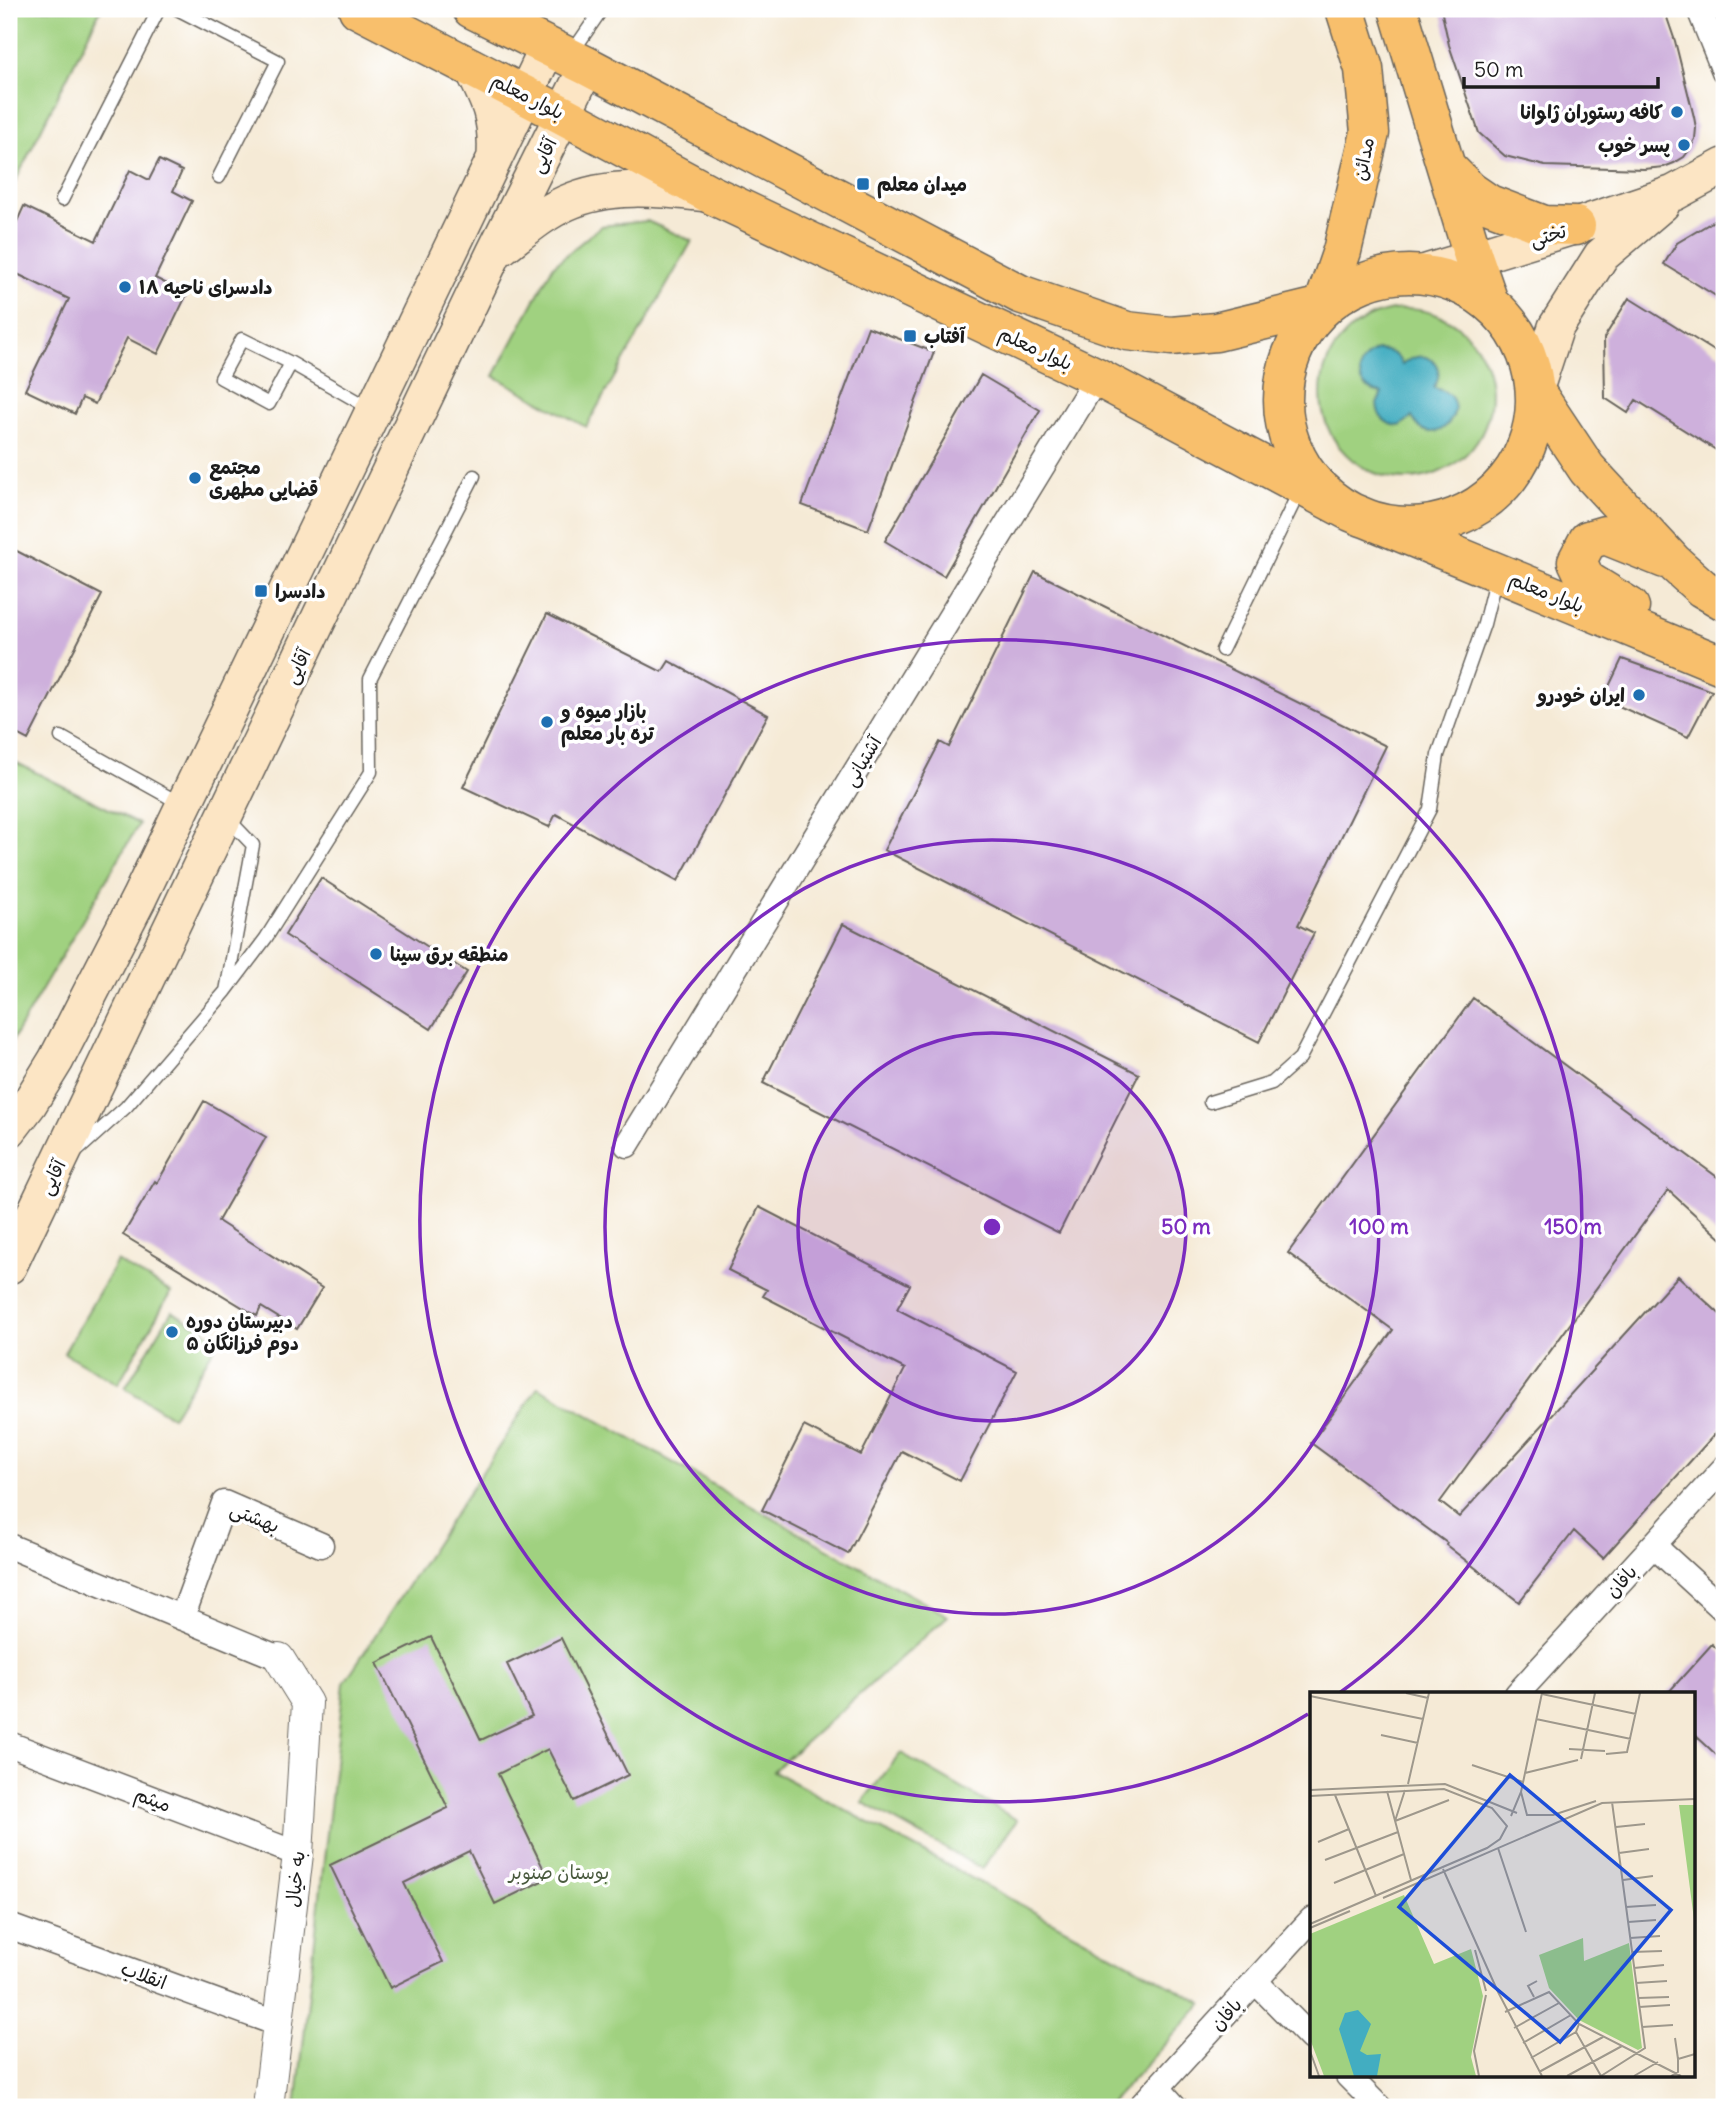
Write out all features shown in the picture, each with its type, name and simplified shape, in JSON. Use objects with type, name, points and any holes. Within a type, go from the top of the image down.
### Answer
[{"type":"main road","name":"بلوار معلم","points":[[358,9],[471,66],[710,194],[1097,377],[1351,512],[1718,663]]},
{"type":"main road","points":[[472,9],[1020,294],[1127,331],[1171,336],[1216,332],[1323,306]]},
{"type":"main road","name":"مدائن","points":[[1323,306],[1342,251],[1370,133],[1364,69],[1345,9]]},
{"type":"main road","points":[[1398,9],[1489,302]]},
{"type":"main road","points":[[9,1130],[29,1104],[56,1060],[139,898],[525,95],[568,57]]},
{"type":"main road","name":"آقایی","points":[[9,1266],[494,253],[564,115],[568,57]]},
{"type":"main road","points":[[471,66],[489,102],[496,129],[495,155]]},
{"type":"main road","points":[[1447,168],[1470,191],[1498,208],[1544,225],[1576,226]]},
{"type":"main road","name":"تختی","points":[[1420,274],[1674,193],[1722,170]]},
{"type":"main road","points":[[494,253],[538,218],[584,195],[615,190],[710,194]]},
{"type":"main road","name":"تختی","points":[[1535,391],[1556,327],[1601,256],[1674,193]]},
{"type":"main road","points":[[1420,274],[1457,283],[1489,302],[1512,327],[1528,357],[1535,391],[1533,424],[1523,455],[1504,483],[1479,505],[1449,520],[1416,526],[1383,523],[1351,512],[1319,488],[1296,455],[1284,416],[1285,376],[1298,338],[1323,306],[1352,287],[1386,275],[1420,274]]},
{"type":"main road","points":[[1535,391],[1587,469],[1673,562],[1702,588],[1724,601]]},
{"type":"main road","points":[[1673,562],[1605,535],[1588,540],[1577,561],[1586,580],[1718,663]]},
{"type":"street","points":[[1699,9],[1724,71]]},
{"type":"street","name":"آشتیانی","points":[[627,1145],[1097,377]]},
{"type":"street","name":"بافان","points":[[1519,1692],[1724,1468]]},
{"type":"street","name":"بهشتی","points":[[181,1618],[224,1503],[321,1545]]},
{"type":"street","points":[[9,1546],[279,1658]]},
{"type":"street","points":[[1654,1546],[1724,1610]]},
{"type":"street","name":"به خیال","points":[[268,2107],[298,1854],[307,1703],[279,1658]]},
{"type":"street","name":"میثم","points":[[9,1744],[298,1854]]},
{"type":"street","name":"بافان","points":[[1140,2107],[1310,1921]]},
{"type":"street","name":"انقلاب","points":[[9,1926],[278,2024]]},
{"type":"street","points":[[1255,1981],[1310,2037]]},
{"type":"street","points":[[1350,2078],[1379,2107]]},
{"type":"street","points":[[1158,2088],[1175,2107]]},
{"type":"lane","points":[[62,200],[159,9]]},
{"type":"lane","points":[[177,9],[278,61],[219,177]]},
{"type":"lane","points":[[568,57],[602,9]]},
{"type":"lane","points":[[291,363],[269,404],[221,378],[242,339],[291,363],[373,410]]},
{"type":"lane","points":[[55,1171],[127,1107],[226,992],[265,938],[371,772],[370,679],[474,476]]},
{"type":"lane","points":[[1222,650],[1302,486]]},
{"type":"lane","points":[[1210,1102],[1272,1083],[1300,1058],[1430,809],[1438,755],[1484,624],[1497,572]]},
{"type":"lane","points":[[61,737],[184,805]]},
{"type":"lane","points":[[225,816],[253,845],[226,992]]},
{"type":"green space","points":[[9,9],[101,9],[9,194]]},
{"type":"green space","points":[[647,221],[692,241],[586,427],[494,376],[553,266],[601,226]]},
{"type":"green space","points":[[1406,309],[1439,315],[1466,334],[1485,361],[1491,394],[1485,427],[1466,454],[1439,473],[1406,479],[1373,473],[1346,454],[1327,427],[1321,394],[1327,361],[1346,334],[1373,315]]},
{"type":"green space","points":[[9,759],[139,824],[9,1046]]},
{"type":"green space","points":[[117,1261],[171,1292],[118,1384],[64,1353]]},
{"type":"green space","points":[[172,1311],[219,1340],[172,1417],[125,1388]]},
{"type":"green space","name":"بوستان صنوبر","points":[[538,1387],[948,1616],[773,1771],[1203,2003],[1107,2107],[296,2107],[344,1683]]},
{"type":"green space","points":[[901,1753],[1017,1820],[982,1869],[862,1802]]},
{"type":"water","points":[[1377,350],[1392,353],[1402,365],[1418,357],[1425,357],[1436,364],[1438,379],[1434,388],[1448,394],[1454,403],[1454,413],[1449,422],[1441,429],[1431,432],[1421,429],[1412,417],[1400,426],[1384,420],[1377,404],[1382,393],[1366,387],[1360,374],[1363,361]]},
{"type":"building","points":[[1441,9],[1664,9],[1694,117],[1695,139],[1690,149],[1674,163],[1644,169],[1545,166],[1505,156],[1479,133],[1449,45]]},
{"type":"building","name":"دادسرای ناحیه ۱۸","points":[[159,160],[182,171],[173,191],[192,201],[155,278],[187,294],[158,354],[127,338],[95,404],[82,398],[75,414],[25,390],[69,299],[9,270],[9,239],[24,206],[96,241],[130,170],[149,180]]},
{"type":"building","points":[[1724,215],[1724,301],[1664,264],[1677,243]]},
{"type":"building","points":[[1629,298],[1724,357],[1724,455],[1636,400],[1628,413],[1605,398],[1604,338]]},
{"type":"building","points":[[868,327],[934,352],[868,530],[802,505]]},
{"type":"building","points":[[981,375],[1040,410],[944,576],[885,541]]},
{"type":"building","points":[[9,547],[102,595],[28,740],[9,730]]},
{"type":"building","points":[[1035,572],[1386,746],[1298,925],[1314,933],[1259,1042],[884,850],[940,742],[949,747]]},
{"type":"building","points":[[547,614],[662,672],[669,661],[768,715],[678,881],[556,814],[549,827],[463,787]]},
{"type":"building","points":[[1622,659],[1712,691],[1688,737],[1603,699]]},
{"type":"building","name":"منطقه برق سینا","points":[[321,878],[467,972],[431,1029],[285,935]]},
{"type":"building","points":[[843,924],[1139,1074],[1059,1233],[763,1083]]},
{"type":"building","points":[[1473,998],[1724,1182],[1724,1241],[1668,1190],[1440,1502],[1459,1517],[1678,1276],[1724,1318],[1724,1424],[1603,1558],[1574,1531],[1519,1602],[1446,1545],[1447,1543],[1311,1443],[1393,1330],[1288,1253]]},
{"type":"building","points":[[204,1101],[266,1137],[218,1221],[322,1288],[297,1329],[261,1307],[257,1316],[123,1235],[155,1181],[157,1183]]},
{"type":"building","points":[[759,1207],[910,1285],[897,1309],[1017,1371],[960,1481],[902,1451],[848,1554],[762,1510],[804,1426],[861,1455],[905,1369],[763,1296],[767,1290],[728,1270]]},
{"type":"building","points":[[431,1637],[481,1740],[532,1716],[507,1664],[561,1638],[628,1775],[574,1801],[548,1749],[498,1774],[548,1878],[495,1904],[469,1851],[404,1883],[443,1962],[390,1988],[330,1865],[448,1808],[377,1663]]},
{"type":"building","points":[[1712,1644],[1724,1655],[1724,1762],[1694,1734],[1694,1692],[1669,1692]]},
{"type":"place","name":"کافه رستوران ژاوانا","points":[[1677,112]]},
{"type":"place","name":"پسر خوب","points":[[1684,145]]},
{"type":"place","name":"میدان معلم","points":[[863,184]]},
{"type":"place","name":"دادسرای ناحیه ۱۸","points":[[125,287]]},
{"type":"place","name":"آفتاب","points":[[910,336]]},
{"type":"place","name":"مجتمع قضایی مطهری","points":[[195,478]]},
{"type":"place","name":"دادسرا","points":[[261,591]]},
{"type":"place","name":"ایران خودرو","points":[[1639,695]]},
{"type":"place","name":"بازار میوه و تره بار معلم","points":[[547,722]]},
{"type":"place","name":"منطقه برق سینا","points":[[376,954]]},
{"type":"place","name":"دبیرستان دوره دوم فرزانگان ۵","points":[[172,1332]]}]
